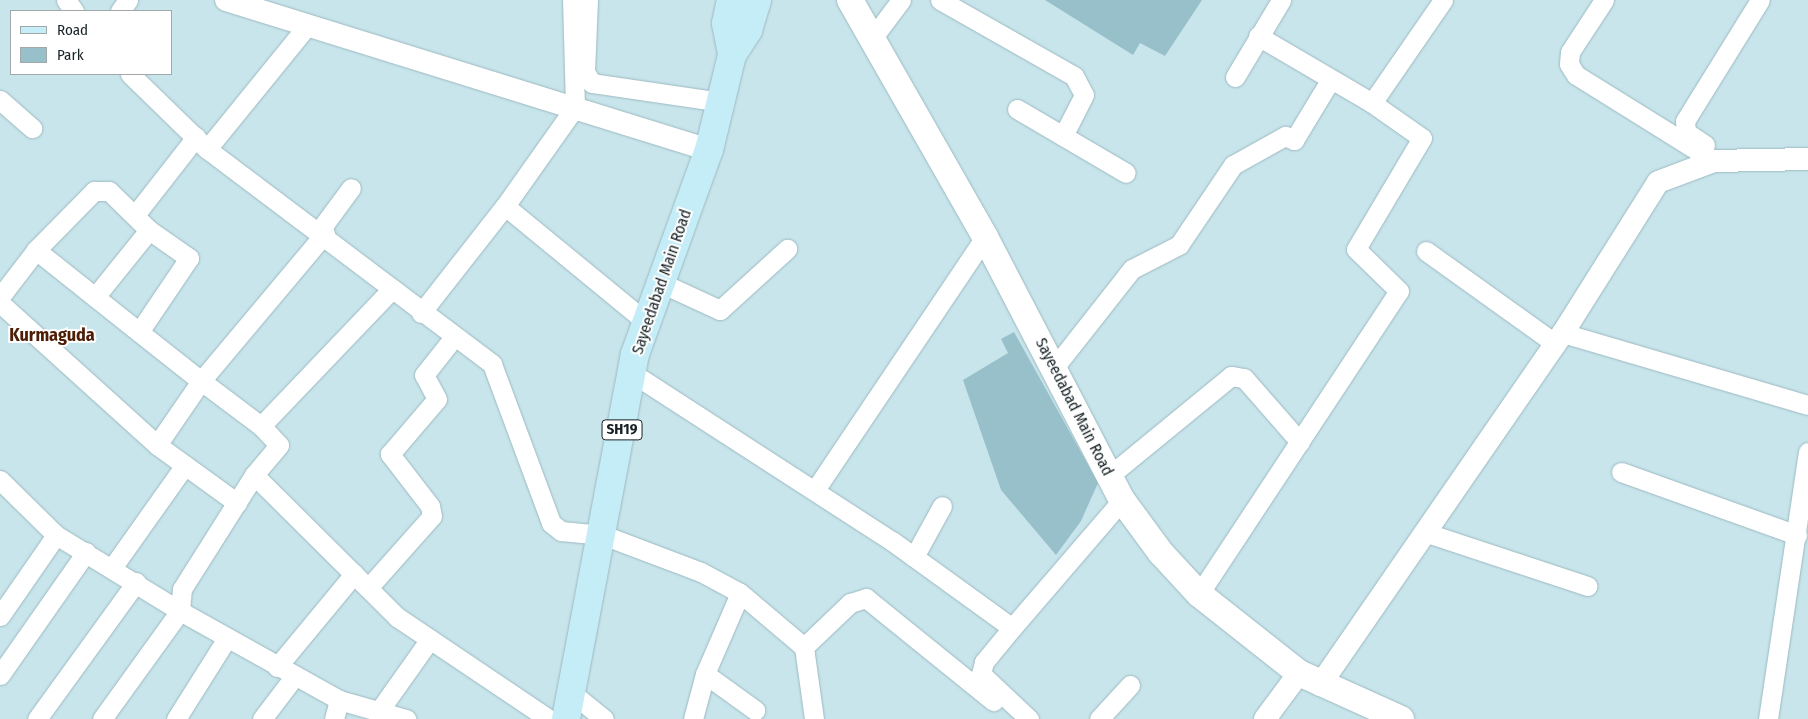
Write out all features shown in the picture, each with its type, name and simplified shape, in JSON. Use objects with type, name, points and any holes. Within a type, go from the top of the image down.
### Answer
[{"type":"main road","name":"Sayeedabad Main Road","points":[[731,0],[726,23],[732,55]]},
{"type":"main road","name":"Sayeedabad Main Road","points":[[566,719],[604,535],[632,373],[646,322],[709,150],[732,55],[748,30],[757,0]]},
{"type":"main road","name":"Sayeedabad Main Road","points":[[850,0],[874,36],[985,237],[1122,500],[1199,594],[1309,679],[1401,719]]},
{"type":"street","points":[[421,313],[505,206],[576,107],[572,0]]},
{"type":"street","points":[[588,0],[585,72],[592,83],[722,102]]},
{"type":"street","points":[[874,36],[901,0]]},
{"type":"street","points":[[940,0],[1074,76],[1084,95],[1063,136]]},
{"type":"street","points":[[1235,76],[1281,0]]},
{"type":"street","points":[[1372,103],[1443,0]]},
{"type":"street","points":[[1604,0],[1570,52],[1569,64],[1576,75],[1722,161]]},
{"type":"street","points":[[1722,161],[1683,128],[1760,0]]},
{"type":"street","points":[[232,1],[306,27],[576,107],[709,150]]},
{"type":"street","points":[[135,215],[306,27]]},
{"type":"street","points":[[1199,594],[1399,291],[1356,249],[1422,138],[1372,103],[1258,36]]},
{"type":"street","points":[[131,75],[201,143],[322,232],[421,313],[492,364],[551,523],[561,530],[604,535],[701,572],[740,592],[804,647],[814,719]]},
{"type":"street","points":[[1054,368],[1132,269],[1180,244],[1233,165],[1285,136],[1294,140],[1331,79]]},
{"type":"street","points":[[0,100],[32,128]]},
{"type":"street","points":[[1017,110],[1126,173]]},
{"type":"street","points":[[1265,719],[1309,679],[1427,533],[1560,339],[1658,182],[1722,161],[1808,159]]},
{"type":"street","points":[[157,445],[201,381],[322,232],[351,188]]},
{"type":"street","points":[[0,297],[36,250],[94,191],[109,190],[150,230],[186,255],[188,262],[139,332]]},
{"type":"street","points":[[505,206],[646,322]]},
{"type":"street","points":[[95,297],[150,230]]},
{"type":"street","points":[[815,490],[985,237]]},
{"type":"street","points":[[660,282],[720,310],[787,249]]},
{"type":"street","points":[[36,250],[201,381],[261,426],[279,445],[254,475],[182,589],[180,611],[102,719]]},
{"type":"street","points":[[1426,250],[1560,339],[1808,405]]},
{"type":"street","points":[[261,426],[392,289]]},
{"type":"street","points":[[0,304],[157,445],[238,503]]},
{"type":"street","points":[[368,588],[432,516],[430,506],[390,454],[438,400],[424,375],[454,336]]},
{"type":"street","points":[[632,373],[815,490],[914,557],[1012,628]]},
{"type":"street","points":[[1110,476],[1231,376],[1244,378],[1300,442]]},
{"type":"street","points":[[1768,719],[1808,452]]},
{"type":"street","points":[[112,568],[185,465]]},
{"type":"street","points":[[1621,472],[1797,534]]},
{"type":"street","points":[[254,475],[397,617],[549,719]]},
{"type":"street","points":[[0,480],[56,535],[136,582],[180,611],[294,677],[338,700],[406,719]]},
{"type":"street","points":[[976,679],[984,662],[1122,500]]},
{"type":"street","points":[[914,557],[942,506]]},
{"type":"street","points":[[1427,533],[1587,586]]},
{"type":"street","points":[[0,616],[56,535]]},
{"type":"street","points":[[0,675],[86,552]]},
{"type":"street","points":[[277,667],[354,574]]},
{"type":"street","points":[[37,719],[136,582]]},
{"type":"street","points":[[693,719],[705,674],[740,592]]},
{"type":"street","points":[[804,647],[850,603],[866,598],[1029,719]]},
{"type":"street","points":[[176,719],[227,638]]},
{"type":"street","points":[[379,711],[430,639]]},
{"type":"street","points":[[705,674],[755,710]]},
{"type":"street","points":[[262,719],[294,677]]},
{"type":"street","points":[[976,679],[1015,719]]},
{"type":"street","points":[[1099,719],[1130,686]]},
{"type":"street","points":[[572,693],[604,719]]},
{"type":"street","points":[[334,719],[338,700]]},
{"type":"green space","points":[[1045,0],[1202,0],[1165,56],[1140,43],[1133,55]]},
{"type":"green space","points":[[1014,332],[1098,483],[1081,521],[1056,555],[1001,490],[963,380],[1008,353],[1001,339]]},
{"type":"district","name":"Kurmaguda","points":[[52,335]]}]
